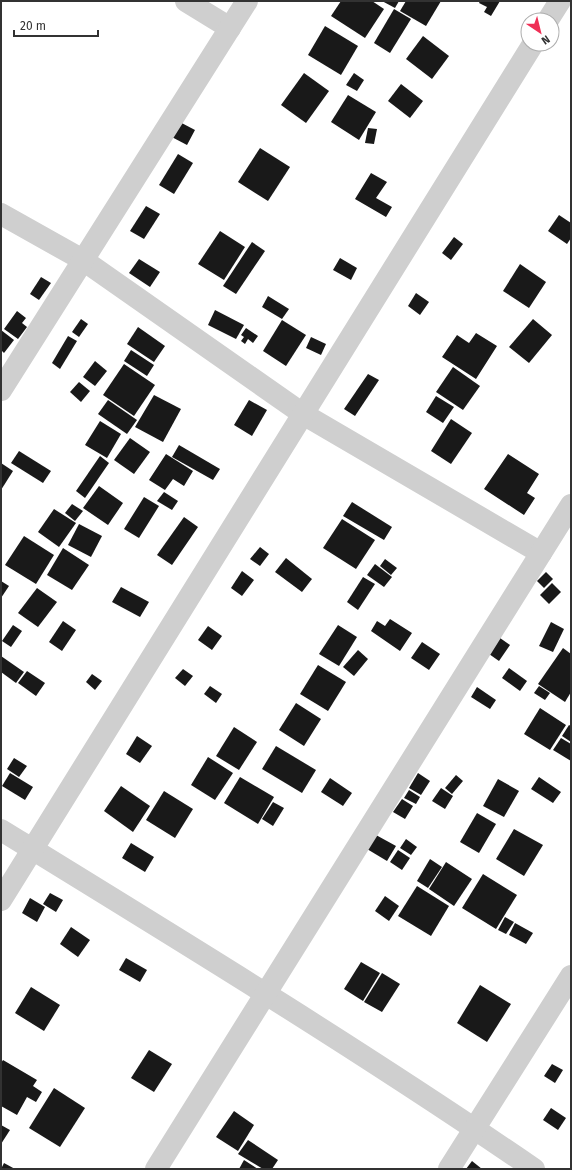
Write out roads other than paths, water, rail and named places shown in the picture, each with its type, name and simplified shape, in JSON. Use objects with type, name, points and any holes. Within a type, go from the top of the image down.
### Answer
[{"type":"street","points":[[186,1],[230,28]]},
{"type":"street","points":[[1,390],[247,1]]},
{"type":"street","points":[[553,12],[560,1]]},
{"type":"street","points":[[1,900],[528,52]]},
{"type":"street","points":[[1,214],[83,260],[303,414],[541,553]]},
{"type":"street","points":[[156,1169],[571,505]]},
{"type":"street","points":[[1,830],[266,994],[475,1129],[534,1169]]},
{"type":"street","points":[[449,1169],[571,976]]}]
